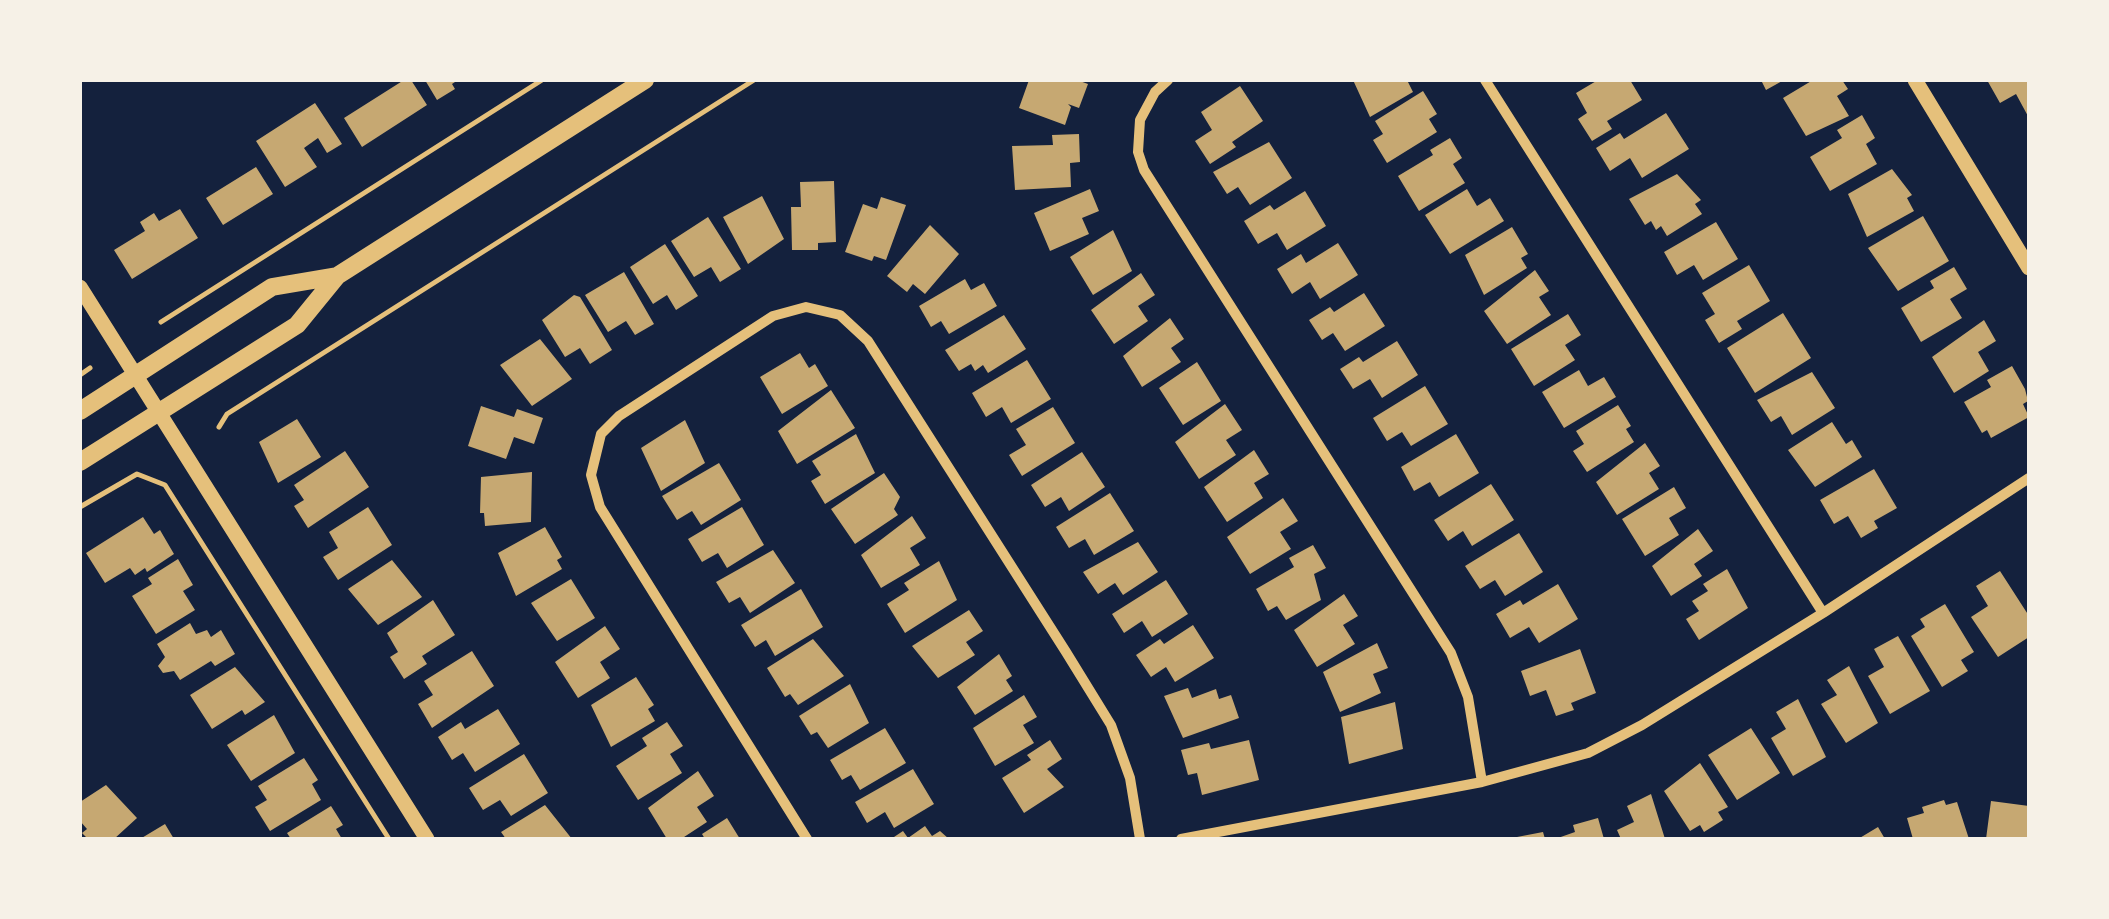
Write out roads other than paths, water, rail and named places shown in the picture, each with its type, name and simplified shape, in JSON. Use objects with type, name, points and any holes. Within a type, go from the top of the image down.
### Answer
[{"type":"main road","points":[[80,462],[297,324],[337,276],[645,80]]},
{"type":"main road","points":[[80,411],[272,287],[337,276]]},
{"type":"street","points":[[1168,80],[1155,92],[1140,120],[1138,152],[1144,170],[1451,653],[1468,697],[1482,782]]},
{"type":"street","points":[[1485,80],[1823,613]]},
{"type":"street","points":[[1915,80],[2029,268]]},
{"type":"street","points":[[80,287],[426,839]]},
{"type":"street","points":[[806,839],[600,507],[591,475],[596,446],[608,424],[773,316],[806,307],[840,315],[868,341],[1066,652],[1111,725],[1130,778],[1140,839]]},
{"type":"street","points":[[1180,839],[1482,782],[1588,753],[1642,725],[1823,613],[2029,478]]}]
